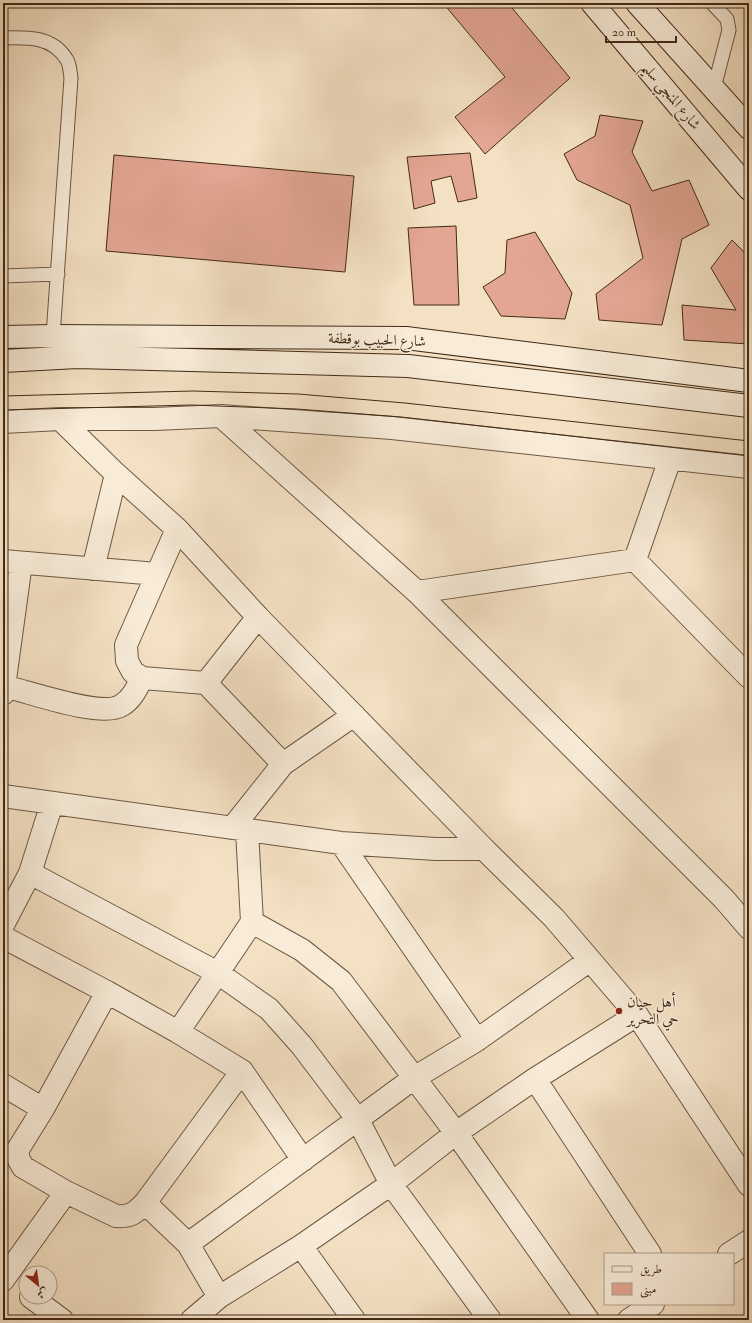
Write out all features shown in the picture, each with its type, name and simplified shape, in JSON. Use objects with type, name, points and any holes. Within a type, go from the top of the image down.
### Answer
[{"type":"street","name":"شارع المنجي سليم","points":[[592,3],[749,189]]},
{"type":"street","points":[[637,3],[749,128]]},
{"type":"street","name":"شارع الحبيب بوقطفة","points":[[3,337],[406,338],[748,381]]},
{"type":"street","name":"شارع الحبيب بوقطفة","points":[[3,361],[77,357],[408,366],[749,406]]},
{"type":"street","points":[[221,416],[417,592],[724,899],[749,928]]},
{"type":"street","points":[[3,422],[60,419],[155,419],[221,416],[392,428],[749,467]]},
{"type":"street","points":[[60,419],[116,474],[177,529],[258,617],[484,849],[554,918],[638,1015],[749,1186]]},
{"type":"street","points":[[635,560],[670,459]]},
{"type":"street","points":[[93,569],[116,474]]},
{"type":"street","points":[[177,529],[126,645],[127,661],[133,672],[142,678],[206,683],[283,764]]},
{"type":"street","points":[[417,592],[635,560]]},
{"type":"street","points":[[635,560],[749,677]]},
{"type":"street","points":[[142,678],[134,694],[122,706],[108,710],[66,704],[3,688],[12,562],[157,574]]},
{"type":"street","points":[[206,683],[258,617]]},
{"type":"street","points":[[178,1032],[252,922],[239,829],[283,764],[354,715]]},
{"type":"street","points":[[3,796],[341,843],[436,849],[484,849]]},
{"type":"street","points":[[3,925],[30,873],[52,803]]},
{"type":"street","points":[[341,843],[477,1040]]},
{"type":"street","points":[[30,873],[218,973],[269,1009],[302,1046],[358,1120],[391,1184],[490,1320]]},
{"type":"street","points":[[252,922],[302,950],[342,981],[456,1133],[588,1320]]},
{"type":"street","points":[[3,937],[107,992],[178,1032],[242,1071],[303,1160]]},
{"type":"street","points":[[188,1244],[414,1078],[477,1040],[590,960]]},
{"type":"street","points":[[107,992],[43,1109],[17,1151],[19,1160],[23,1167],[66,1192],[116,1216],[125,1217],[133,1214],[145,1203],[242,1071]]},
{"type":"street","points":[[192,1320],[219,1297],[301,1246],[391,1184],[456,1133],[535,1079],[638,1015]]},
{"type":"street","points":[[535,1079],[649,1253]]},
{"type":"street","points":[[3,1085],[43,1109]]},
{"type":"street","points":[[18,1289],[4,1279],[66,1192]]},
{"type":"street","points":[[145,1203],[188,1244],[219,1297]]},
{"type":"street","points":[[731,1253],[749,1241]]},
{"type":"street","points":[[301,1246],[354,1320]]},
{"type":"street","points":[[42,1305],[62,1320]]},
{"type":"street","points":[[630,1320],[652,1305]]},
{"type":"lane","points":[[712,3],[727,19],[729,30],[714,88]]},
{"type":"lane","points":[[3,38],[20,37],[42,40],[57,47],[68,61],[71,78],[53,336]]},
{"type":"lane","points":[[3,276],[58,274]]},
{"type":"building","points":[[443,3],[508,3],[570,78],[485,154],[455,117],[505,77]]},
{"type":"building","points":[[600,115],[643,121],[632,152],[652,191],[689,180],[709,225],[682,239],[662,325],[599,320],[596,294],[643,258],[630,205],[577,180],[564,154],[595,136]]},
{"type":"building","points":[[470,153],[477,198],[458,202],[451,176],[431,181],[435,203],[414,209],[407,157]]},
{"type":"building","points":[[114,155],[354,176],[345,272],[106,251]]},
{"type":"building","points":[[456,226],[459,305],[414,305],[408,228]]},
{"type":"building","points":[[535,232],[572,293],[565,319],[501,316],[483,287],[505,273],[507,240]]},
{"type":"building","points":[[732,240],[749,257],[749,344],[684,340],[682,305],[736,310],[711,268]]},
{"type":"tram line","points":[[3,396],[193,391],[298,394],[405,403],[749,441]]},
{"type":"tram line","points":[[3,410],[191,405],[297,409],[401,417],[749,456]]},
{"type":"place","name":"أهل حيان حي التحرير","points":[[619,1011]]}]
